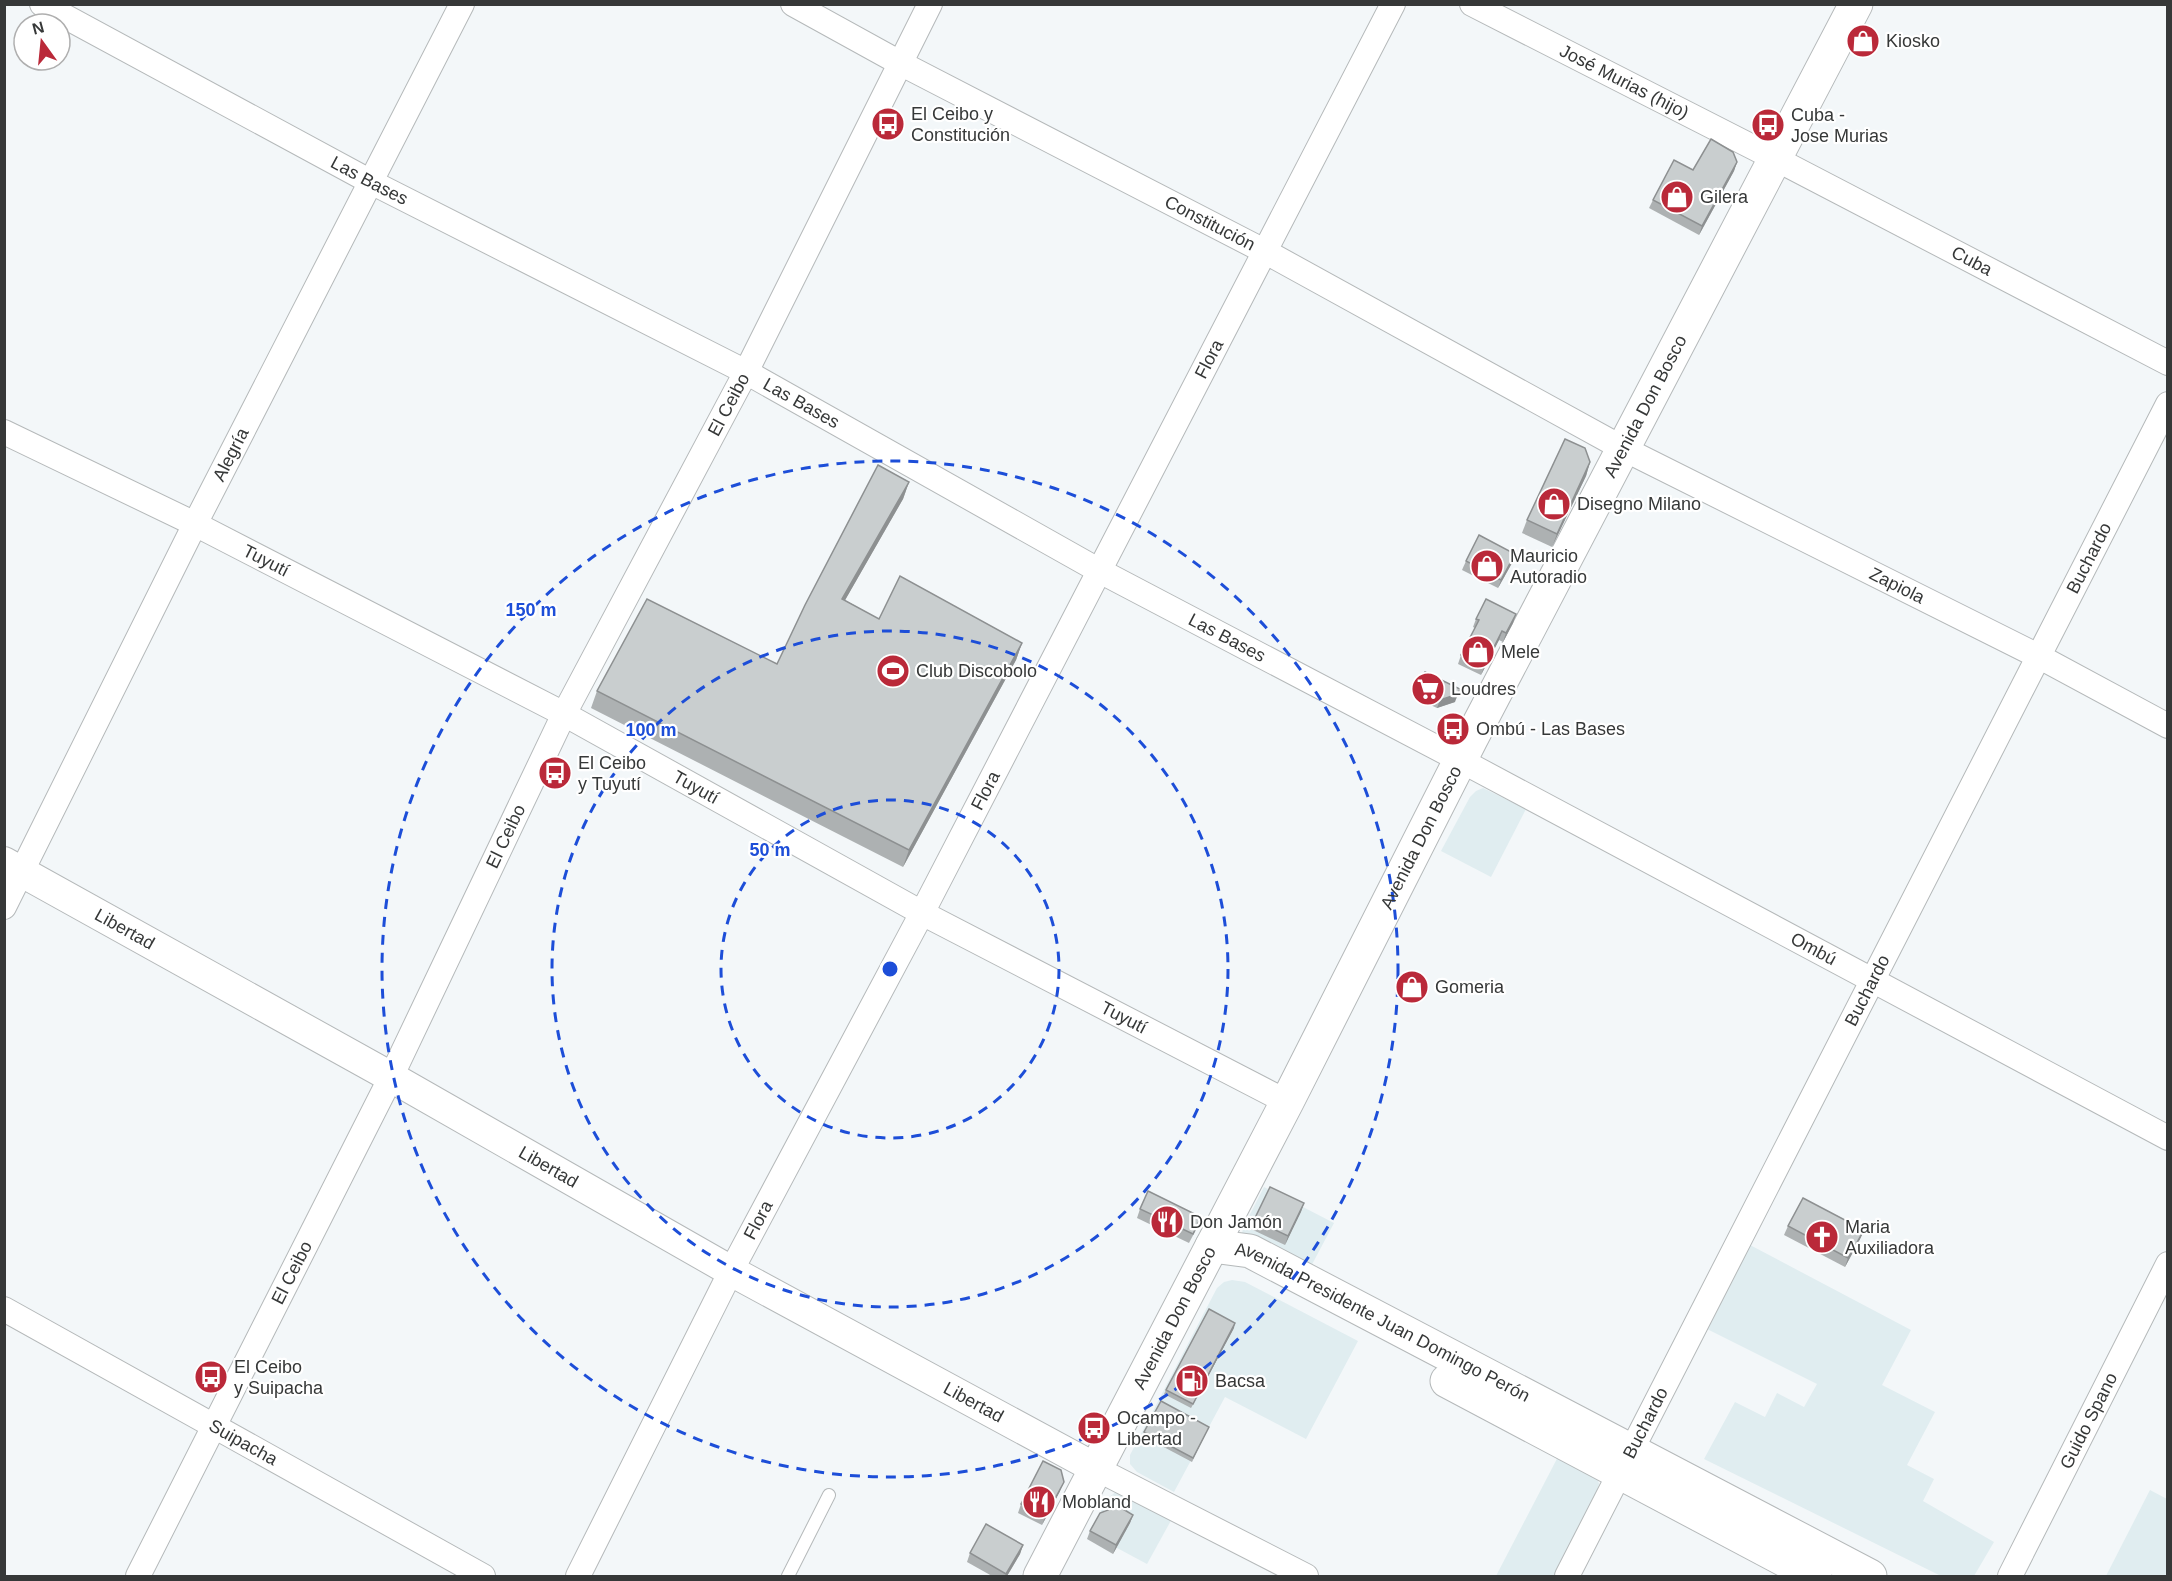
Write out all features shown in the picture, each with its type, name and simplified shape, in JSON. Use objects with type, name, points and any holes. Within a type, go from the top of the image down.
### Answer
[{"type":"main road","name":"Avenida Don Bosco","points":[[1040,1576],[1287,1102],[1460,760],[1856,4]]},
{"type":"main road","name":"Avenida Presidente Juan Domingo Perón","points":[[1212,1246],[1240,1271],[1625,1462],[1870,1576]]},
{"type":"main road","name":"Avenida Presidente Juan Domingo Perón","points":[[1625,1462],[1815,1576]]},
{"type":"street","name":"Las Bases","points":[[42,4],[370,182],[746,372],[1098,570],[1460,760]]},
{"type":"street","name":"Alegría","points":[[4,907],[13,867],[195,524],[462,4]]},
{"type":"street","name":"Constitución","points":[[793,4],[900,63],[1266,252],[1624,449]]},
{"type":"street","name":"El Ceibo","points":[[138,1576],[391,1077],[564,714],[746,372],[930,4]]},
{"type":"street","name":"Flora","points":[[578,1576],[731,1270],[922,913],[1393,4]]},
{"type":"street","name":"José Murias (hijo)","points":[[1472,4],[1776,159]]},
{"type":"street","name":"Cuba","points":[[1776,159],[2168,363]]},
{"type":"street","name":"Buchardo","points":[[1567,1576],[2168,404]]},
{"type":"street","name":"Tuyutí","points":[[5,432],[195,524],[564,714],[922,913],[1287,1102]]},
{"type":"street","name":"Zapiola","points":[[1624,449],[2038,656],[2168,726]]},
{"type":"street","name":"Ombú","points":[[1460,760],[2168,1138]]},
{"type":"street","name":"Libertad","points":[[13,867],[391,1077],[731,1270],[1095,1468]]},
{"type":"street","name":"Guido Spano","points":[[2010,1576],[2168,1264]]},
{"type":"street","name":"Suipacha","points":[[4,1309],[483,1576]]},
{"type":"street","points":[[1095,1468],[1306,1576]]},
{"type":"lane","points":[[788,1576],[829,1496]]},
{"type":"shaded area","points":[[1483,788],[1526,809],[1491,877],[1441,851],[1470,797]]},
{"type":"shaded area","points":[[1264,1187],[1334,1223],[1308,1272],[1245,1239],[1242,1233],[1244,1226]]},
{"type":"shaded area","points":[[1750,1245],[1911,1330],[1882,1385],[1935,1412],[1907,1465],[1934,1479],[1923,1501],[1994,1542],[1974,1576],[1941,1576],[1704,1459],[1735,1402],[1765,1417],[1777,1393],[1804,1407],[1817,1384],[1705,1328]]},
{"type":"shaded area","points":[[1232,1280],[1245,1282],[1358,1341],[1306,1439],[1225,1397],[1174,1492],[1137,1472],[1130,1464],[1130,1455],[1217,1288],[1224,1282]]},
{"type":"shaded area","points":[[1561,1451],[1596,1473],[1599,1484],[1554,1576],[1496,1576]]},
{"type":"shaded area","points":[[1120,1489],[1174,1515],[1147,1564],[1089,1533],[1109,1497]]},
{"type":"shaded area","points":[[2150,1490],[2167,1499],[2167,1576],[2106,1576]]},
{"type":"building","points":[[1711,139],[1733,152],[1737,162],[1702,226],[1653,200],[1674,160],[1693,170]]},
{"type":"building","name":"Disegno Milano","points":[[1565,439],[1585,448],[1590,462],[1557,534],[1527,520]]},
{"type":"building","name":"Club Discobolo","points":[[878,465],[909,482],[842,599],[879,619],[900,576],[1022,643],[909,850],[597,691],[647,599],[777,664]]},
{"type":"building","name":"Mauricio Autoradio","points":[[1479,535],[1515,554],[1501,580],[1466,561]]},
{"type":"building","points":[[1486,599],[1516,614],[1506,633],[1502,631],[1484,667],[1461,655],[1479,620],[1476,619]]},
{"type":"building","points":[[1425,672],[1460,689],[1458,694],[1440,700],[1416,688]]},
{"type":"building","points":[[1270,1187],[1304,1203],[1288,1236],[1254,1220]]},
{"type":"building","points":[[1148,1191],[1201,1217],[1193,1234],[1140,1209]]},
{"type":"building","name":"Maria Auxiliadora","points":[[1803,1198],[1864,1230],[1848,1258],[1788,1226]]},
{"type":"building","points":[[1209,1309],[1235,1323],[1193,1404],[1166,1390]]},
{"type":"building","points":[[1161,1401],[1209,1427],[1193,1458],[1144,1432]]},
{"type":"building","name":"Mobland","points":[[1043,1461],[1061,1470],[1064,1482],[1045,1517],[1021,1504]]},
{"type":"building","points":[[1118,1506],[1133,1515],[1116,1545],[1090,1531],[1100,1513]]},
{"type":"building","points":[[986,1524],[1023,1545],[1006,1574],[970,1553]]},
{"type":"place","name":"Kiosko","points":[[1863,41]]},
{"type":"place","name":"El Ceibo y Constitución","points":[[888,124]]},
{"type":"place","name":"Cuba - Jose Murias","points":[[1768,125]]},
{"type":"place","name":"Gilera","points":[[1677,197]]},
{"type":"place","name":"Disegno Milano","points":[[1554,504]]},
{"type":"place","name":"Mauricio Autoradio","points":[[1487,566]]},
{"type":"place","name":"Mele","points":[[1478,652]]},
{"type":"place","name":"Club Discobolo","points":[[893,671]]},
{"type":"place","name":"Loudres","points":[[1428,689]]},
{"type":"place","name":"Ombú - Las Bases","points":[[1453,729]]},
{"type":"place","name":"El Ceibo y Tuyutí","points":[[555,773]]},
{"type":"place","name":"Gomeria","points":[[1412,987]]},
{"type":"place","name":"Don Jamón","points":[[1167,1222]]},
{"type":"place","name":"Maria Auxiliadora","points":[[1822,1237]]},
{"type":"place","name":"El Ceibo y Suipacha","points":[[211,1377]]},
{"type":"place","name":"Bacsa","points":[[1192,1381]]},
{"type":"place","name":"Ocampo - Libertad","points":[[1094,1428]]},
{"type":"place","name":"Mobland","points":[[1039,1502]]}]
